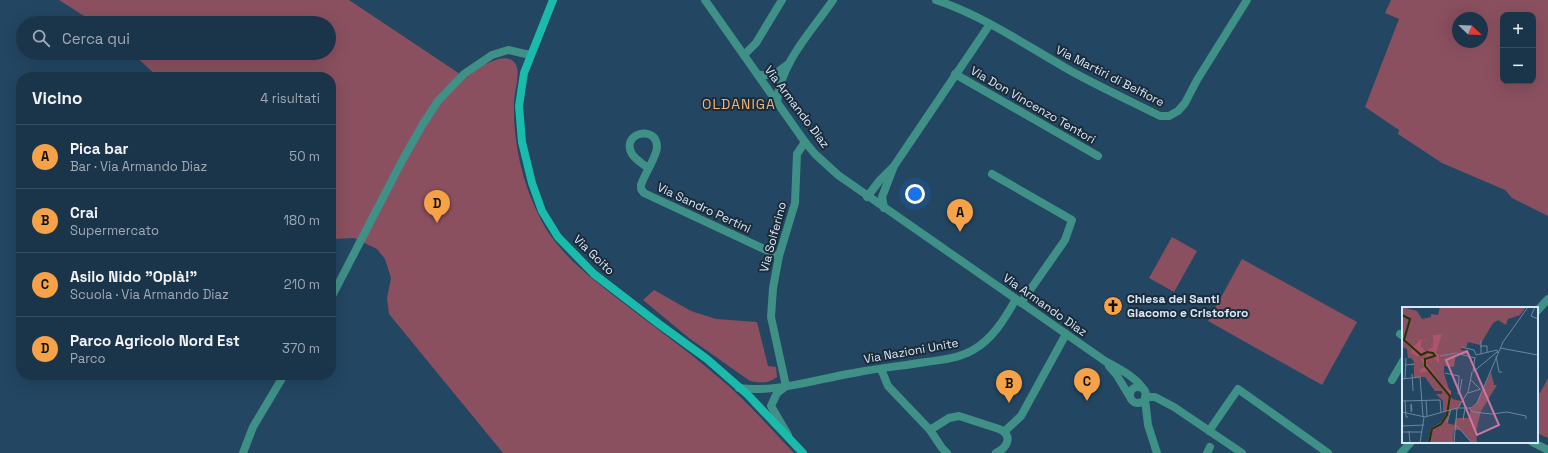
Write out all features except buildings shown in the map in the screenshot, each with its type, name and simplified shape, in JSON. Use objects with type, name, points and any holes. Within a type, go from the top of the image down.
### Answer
[{"type":"street","name":"Via Goito","points":[[553,0],[524,73],[519,106],[522,142],[532,184],[542,211],[558,237],[576,257],[604,282],[707,359],[739,388],[788,436],[803,453]]},
{"type":"street","name":"Via Armando Diaz","points":[[705,0],[805,142],[815,154],[838,175],[1105,362],[1122,370],[1139,383],[1145,395],[1148,425],[1157,453]]},
{"type":"street","points":[[744,55],[756,43],[782,0]]},
{"type":"street","points":[[777,102],[778,89],[789,63],[833,0]]},
{"type":"street","name":"Via Martiri di Belfiore","points":[[936,0],[990,24],[1097,85],[1160,116],[1169,116],[1178,111],[1185,103],[1197,80],[1247,0]]},
{"type":"street","name":"Via Don Vincenzo Tentori","points":[[867,196],[894,166],[990,24]]},
{"type":"street","points":[[336,288],[403,159],[438,101],[464,74],[492,55],[508,50],[530,55]]},
{"type":"street","points":[[758,75],[774,75],[789,63]]},
{"type":"street","name":"Via Don Vincenzo Tentori","points":[[955,74],[1098,156]]},
{"type":"street","name":"Via Solferino","points":[[786,386],[771,318],[772,288],[779,256],[795,203],[797,154],[805,142]]},
{"type":"street","name":"Via Don Vincenzo Tentori","points":[[884,208],[882,197],[894,166]]},
{"type":"street","name":"Via Sandro Pertini","points":[[648,168],[641,184],[641,189],[644,193],[779,256]]},
{"type":"street","name":"Via Nazioni Unite","points":[[739,388],[758,390],[786,386],[854,373],[955,357],[973,351],[992,336],[1065,240],[1072,220],[992,174]]},
{"type":"street","points":[[1538,310],[1548,299]]},
{"type":"street","points":[[1004,432],[1021,416],[1066,334]]},
{"type":"street","name":"Via Armando Diaz","points":[[1105,362],[1116,374],[1148,425]]},
{"type":"street","points":[[1392,380],[1402,363]]},
{"type":"street","points":[[882,369],[888,386],[930,430],[947,453]]},
{"type":"street","points":[[243,453],[253,427],[281,380]]},
{"type":"street","points":[[786,386],[777,393],[771,406],[788,436]]},
{"type":"street","points":[[1145,395],[1139,403],[1131,399],[1130,393],[1134,388],[1140,387],[1145,395],[1159,398],[1242,453]]},
{"type":"street","points":[[1209,430],[1238,389],[1328,453]]},
{"type":"street","points":[[930,430],[949,418],[959,416],[999,429],[1004,432],[1007,438],[1007,444],[1003,449],[996,453]]},
{"type":"street","points":[[1400,453],[1409,443]]},
{"type":"street","points":[[1534,443],[1548,450]]},
{"type":"shaded area","points":[[59,0],[349,0],[466,78],[489,62],[503,58],[514,62],[518,75],[514,98],[515,132],[523,175],[539,216],[555,242],[587,274],[694,357],[727,385],[757,413],[794,453],[503,453],[389,314],[387,298],[391,278],[385,259],[377,249],[354,238],[336,239],[336,72],[153,72],[140,60],[336,60],[336,16],[84,16]]},
{"type":"shaded area","points":[[1391,0],[1548,0],[1548,216],[1512,198],[1505,190],[1442,163],[1398,134],[1399,130],[1365,107],[1399,19],[1385,13]]},
{"type":"shaded area","points":[[1172,237],[1197,251],[1174,292],[1149,278]]},
{"type":"shaded area","points":[[1242,259],[1357,322],[1322,385],[1208,321]]},
{"type":"shaded area","points":[[654,290],[691,311],[716,319],[757,322],[768,366],[776,367],[777,377],[770,381],[764,382],[750,381],[689,338],[643,300]]},
{"type":"shaded area","points":[[1548,378],[1548,438],[1538,433],[1538,392],[1540,393]]},
{"type":"place","name":"Parco Agricolo Nord Est","points":[[437,223]]},
{"type":"place","name":"Pica bar","points":[[960,232]]},
{"type":"place","name":"Chiesa dei Santi Giacomo e Cristoforo","points":[[1113,306]]},
{"type":"place","name":"Asilo Nido \"Oplà!\"","points":[[1087,401]]},
{"type":"place","name":"Crai","points":[[1009,403]]},
{"type":"district","name":"OLDANIGA","points":[[739,104]]}]
